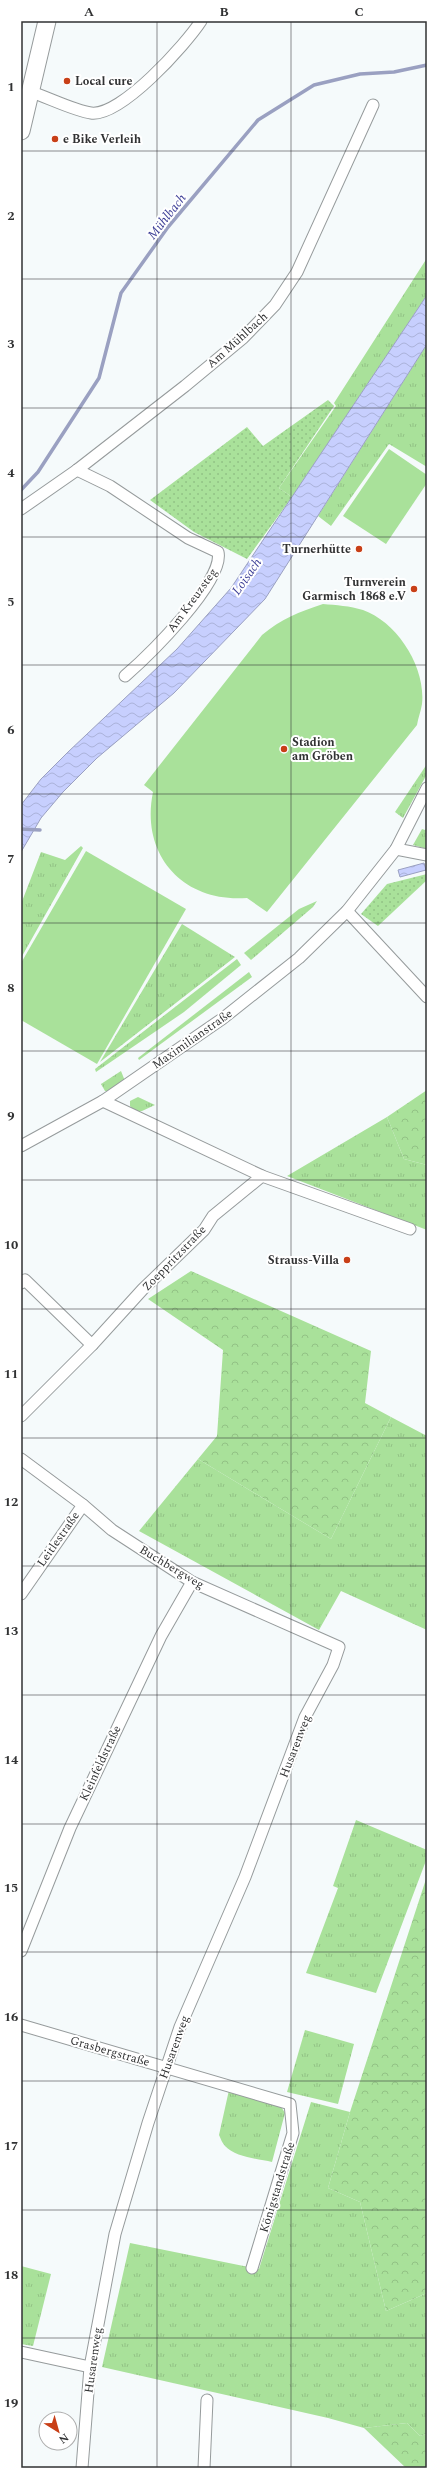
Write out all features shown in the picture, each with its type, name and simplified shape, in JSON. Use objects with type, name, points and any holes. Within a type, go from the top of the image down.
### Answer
[{"type":"main road","points":[[21,131],[47,21]]},
{"type":"street","points":[[30,92],[92,114],[107,110],[165,65],[182,48],[201,21]]},
{"type":"street","name":"Am Mühlbach","points":[[21,510],[77,470],[243,338],[275,305],[297,272],[373,105]]},
{"type":"street","name":"Am Kreuzsteg","points":[[77,470],[110,486],[188,538],[218,552],[220,560],[216,572],[177,625],[125,676]]},
{"type":"street","name":"Maximilianstraße","points":[[21,1146],[103,1101],[264,987],[347,911],[396,849],[427,788]]},
{"type":"street","points":[[396,849],[426,855]]},
{"type":"street","points":[[347,911],[427,997]]},
{"type":"street","points":[[103,1101],[262,1176],[410,1229]]},
{"type":"street","name":"Zoeppritzstraße","points":[[21,1416],[92,1345],[143,1289],[204,1230],[213,1216],[229,1200],[262,1176]]},
{"type":"street","points":[[21,1283],[25,1280],[92,1345]]},
{"type":"street","name":"Buchbergweg","points":[[21,1459],[83,1505],[112,1530],[192,1582],[339,1647]]},
{"type":"street","name":"Leitlestraße","points":[[21,1594],[83,1505]]},
{"type":"street","name":"Kleinfeldstraße","points":[[21,1951],[73,1822],[155,1648],[192,1582]]},
{"type":"street","name":"Husarenweg","points":[[82,2468],[90,2367],[115,2234],[165,2067],[183,2020],[245,1877],[305,1717],[333,1665],[339,1647]]},
{"type":"street","name":"Grasbergstraße","points":[[21,2025],[290,2104]]},
{"type":"street","name":"Königstandstraße","points":[[252,2268],[293,2133],[290,2104]]},
{"type":"street","points":[[21,2352],[90,2367]]},
{"type":"street","points":[[204,2468],[207,2400]]},
{"type":"green space","points":[[427,258],[427,295],[292,497],[279,488],[336,406],[334,403]]},
{"type":"green space","points":[[427,344],[427,467],[389,444],[331,526],[318,516]]},
{"type":"green space","points":[[328,400],[334,406],[279,488],[292,497],[247,559],[194,532],[150,500],[247,427],[263,446]]},
{"type":"green space","points":[[389,449],[427,475],[427,483],[386,544],[343,516]]},
{"type":"green space","name":"Stadion am Gröben","points":[[323,604],[363,610],[375,616],[398,635],[414,661],[419,675],[422,690],[422,707],[417,725],[267,912],[247,898],[224,897],[203,892],[186,883],[171,870],[160,855],[153,836],[151,815],[153,792],[144,785],[262,635],[291,616]]},
{"type":"green space","points":[[427,764],[427,774],[403,818],[395,812]]},
{"type":"green space","points":[[427,828],[427,849],[413,845],[422,829],[425,830]]},
{"type":"green space","points":[[81,846],[83,848],[21,958],[21,904],[41,852],[65,860]]},
{"type":"green space","points":[[86,851],[186,909],[97,1064],[21,1020],[21,963]]},
{"type":"green space","points":[[427,874],[427,880],[378,926],[361,914],[387,884]]},
{"type":"green space","points":[[317,901],[313,907],[251,960],[244,953],[299,909]]},
{"type":"green space","points":[[182,924],[235,957],[100,1062]]},
{"type":"green space","points":[[237,959],[241,965],[184,1012],[96,1072],[95,1069]]},
{"type":"green space","points":[[249,972],[252,977],[139,1060],[138,1058]]},
{"type":"green space","points":[[121,1071],[125,1081],[110,1091],[105,1091],[101,1084]]},
{"type":"green space","points":[[427,1090],[427,1165],[404,1159],[387,1117]]},
{"type":"green space","points":[[138,1097],[155,1105],[142,1111],[135,1112],[130,1106],[130,1101]]},
{"type":"green space","points":[[387,1117],[404,1159],[427,1165],[427,1230],[287,1176]]},
{"type":"green space","points":[[191,1271],[371,1351],[365,1403],[391,1417],[331,1539],[198,1459],[217,1436],[223,1350],[148,1299]]},
{"type":"green space","points":[[391,1417],[427,1436],[427,1630],[341,1591],[319,1630],[139,1531],[198,1459],[331,1539]]},
{"type":"green space","points":[[356,1820],[427,1850],[427,1858],[376,1993],[306,1973],[338,1888],[333,1886]]},
{"type":"green space","points":[[427,1876],[427,2293],[386,2311],[360,2202],[328,2188],[350,2112]]},
{"type":"green space","points":[[305,2030],[354,2044],[338,2104],[287,2092]]},
{"type":"green space","points":[[229,2090],[280,2105],[285,2113],[272,2162],[254,2159],[235,2153],[223,2144],[219,2135]]},
{"type":"green space","points":[[311,2102],[350,2112],[328,2188],[360,2202],[386,2311],[427,2293],[427,2434],[420,2436],[407,2423],[364,2428],[328,2418],[102,2367],[130,2243],[259,2269]]},
{"type":"green space","points":[[21,2266],[51,2274],[33,2346],[21,2344]]},
{"type":"green space","points":[[407,2423],[420,2436],[427,2434],[427,2468],[406,2468],[364,2428]]},
{"type":"water","name":"Loisach","points":[[427,295],[427,344],[265,599],[174,693],[97,758],[63,792],[41,818],[21,852],[21,805],[41,779],[177,649],[231,588]]},
{"type":"water","points":[[424,863],[426,870],[400,877],[398,870]]},
{"type":"waterway","name":"Mühlbach","points":[[21,490],[38,472],[99,378],[121,293],[168,227],[258,120],[314,85],[360,74],[394,72],[427,65]]},
{"type":"waterway","points":[[21,829],[40,830]]},
{"type":"place","name":"Local cure","points":[[67,81]]},
{"type":"place","name":"e Bike Verleih","points":[[55,139]]},
{"type":"place","name":"Turnerhütte","points":[[359,549]]},
{"type":"place","name":"Turnverein Garmisch 1868 e.V","points":[[414,589]]},
{"type":"place","name":"Stadion am Gröben","points":[[284,749]]},
{"type":"place","name":"Strauss-Villa","points":[[347,1260]]}]
